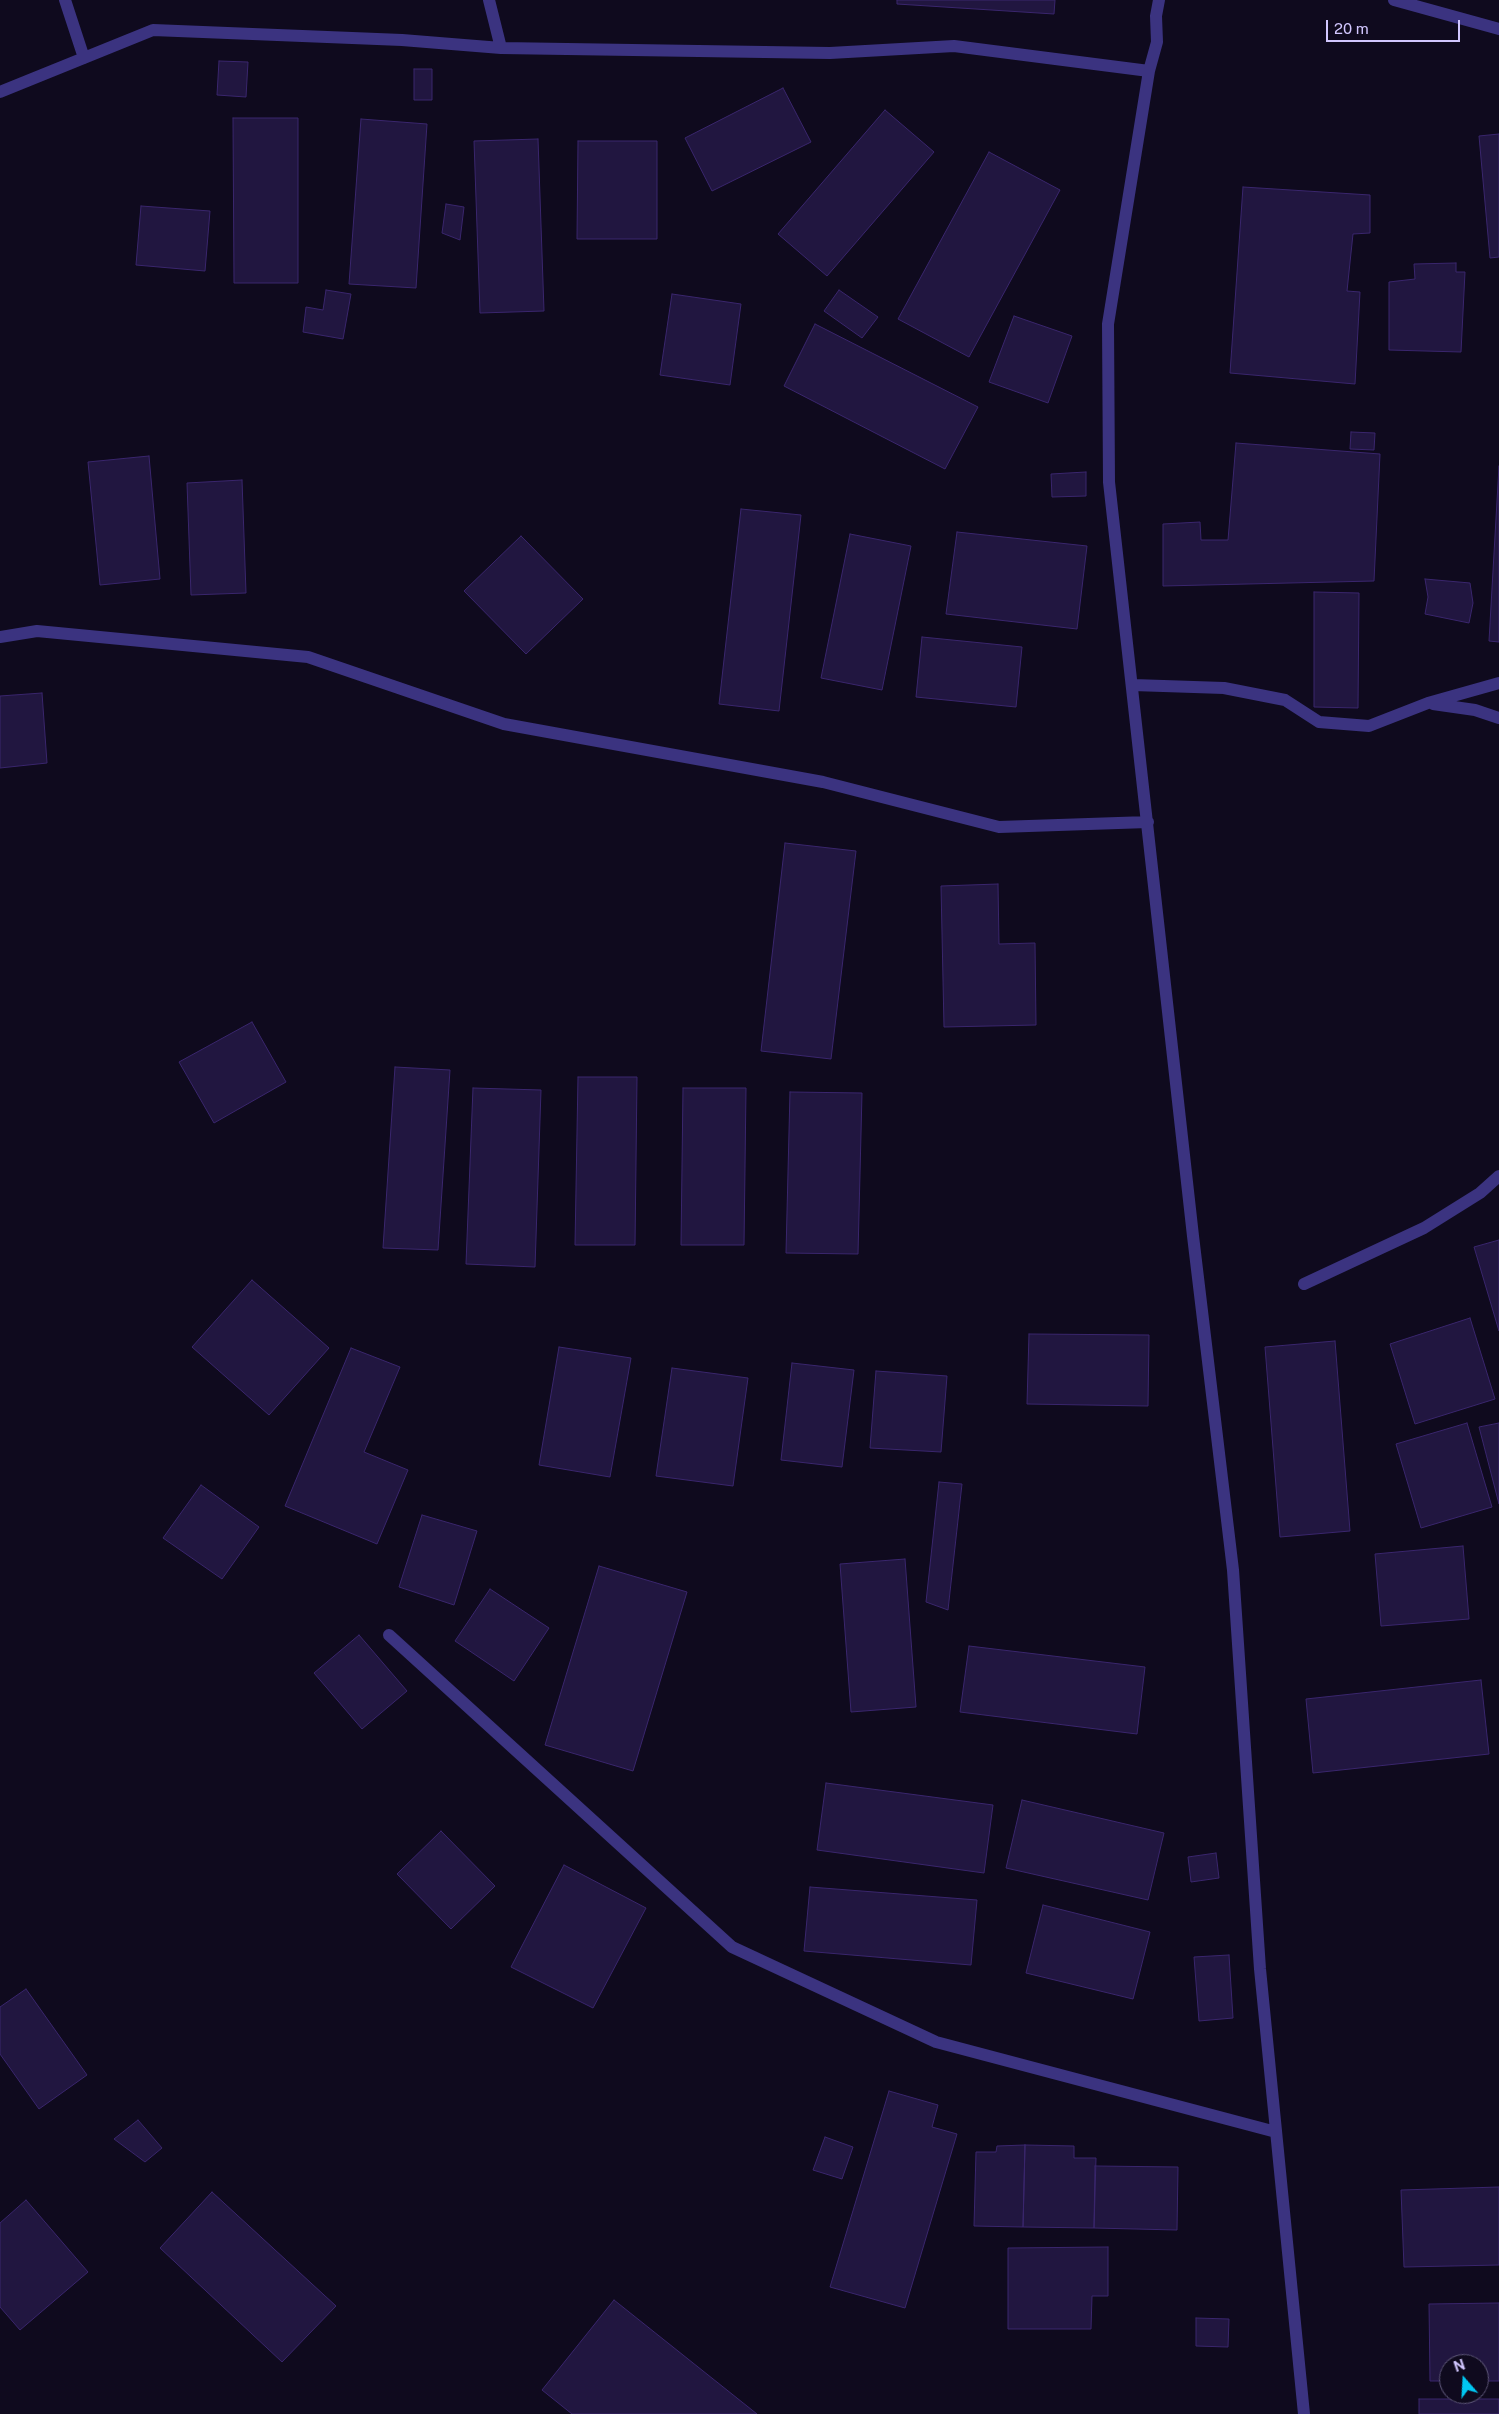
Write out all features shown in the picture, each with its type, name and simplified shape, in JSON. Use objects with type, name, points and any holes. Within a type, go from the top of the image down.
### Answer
[{"type":"street","points":[[65,0],[84,58]]},
{"type":"street","points":[[489,0],[501,48]]},
{"type":"street","points":[[1159,0],[1156,16],[1157,42],[1149,71],[1108,324],[1109,482],[1192,1226],[1233,1570],[1260,1969],[1304,2414]]},
{"type":"street","points":[[1394,0],[1499,29]]},
{"type":"street","points":[[0,92],[153,30],[402,40],[501,48],[830,53],[954,46],[1149,71]]},
{"type":"street","points":[[0,637],[37,631],[308,657],[504,724],[823,782],[999,827],[1148,822]]},
{"type":"street","points":[[1133,686],[1224,688],[1285,700],[1319,722],[1369,726],[1428,703],[1499,683]]},
{"type":"street","points":[[1428,703],[1475,710],[1499,718]]},
{"type":"street","points":[[1304,1284],[1424,1228],[1480,1192],[1499,1176]]},
{"type":"street","points":[[389,1635],[732,1947],[936,2042],[1276,2132]]},
{"type":"building","points":[[897,0],[1055,0],[1054,14],[897,4]]},
{"type":"building","points":[[219,61],[248,62],[246,97],[217,95]]},
{"type":"building","points":[[414,69],[432,69],[432,100],[414,100]]},
{"type":"building","points":[[783,88],[811,142],[712,191],[685,138]]},
{"type":"building","points":[[885,110],[934,152],[827,276],[778,234]]},
{"type":"building","points":[[233,118],[298,118],[298,283],[234,283]]},
{"type":"building","points":[[361,119],[427,124],[416,288],[349,284]]},
{"type":"building","points":[[1499,134],[1499,257],[1490,258],[1479,136]]},
{"type":"building","points":[[538,139],[544,311],[480,313],[474,141]]},
{"type":"building","points":[[578,141],[657,141],[657,239],[577,239]]},
{"type":"building","points":[[989,152],[1060,190],[969,357],[898,319]]},
{"type":"building","points":[[1243,187],[1370,195],[1370,233],[1353,234],[1347,291],[1360,292],[1355,384],[1230,373]]},
{"type":"building","points":[[446,204],[464,207],[460,240],[442,233]]},
{"type":"building","points":[[141,206],[210,211],[205,271],[136,265]]},
{"type":"building","points":[[1456,263],[1456,272],[1465,272],[1461,352],[1389,350],[1389,282],[1415,279],[1414,264]]},
{"type":"building","points":[[326,290],[351,294],[343,339],[303,332],[306,307],[323,310]]},
{"type":"building","points":[[839,290],[878,317],[862,338],[824,311]]},
{"type":"building","points":[[672,294],[741,304],[730,385],[660,375]]},
{"type":"building","points":[[1014,316],[1072,336],[1048,403],[989,382]]},
{"type":"building","points":[[815,324],[978,407],[945,469],[784,386]]},
{"type":"building","points":[[1351,432],[1375,433],[1374,450],[1350,449]]},
{"type":"building","points":[[1236,443],[1380,454],[1374,581],[1163,586],[1163,524],[1200,522],[1201,540],[1228,540]]},
{"type":"building","points":[[149,456],[160,579],[100,585],[88,462]]},
{"type":"building","points":[[1499,466],[1499,642],[1489,641]]},
{"type":"building","points":[[1086,472],[1086,496],[1052,497],[1051,474]]},
{"type":"building","points":[[242,480],[246,593],[191,595],[187,483]]},
{"type":"building","points":[[741,509],[801,515],[779,711],[719,704]]},
{"type":"building","points":[[957,532],[1087,546],[1077,629],[946,614]]},
{"type":"building","points":[[850,534],[911,546],[882,690],[821,678]]},
{"type":"building","points":[[521,536],[583,599],[526,654],[464,591]]},
{"type":"building","points":[[1425,579],[1470,583],[1473,603],[1469,623],[1425,614],[1428,597]]},
{"type":"building","points":[[1314,592],[1359,593],[1358,708],[1314,707]]},
{"type":"building","points":[[922,637],[1022,647],[1016,707],[916,697]]},
{"type":"building","points":[[42,693],[47,763],[0,768],[0,696]]},
{"type":"building","points":[[785,843],[856,851],[831,1059],[761,1051]]},
{"type":"building","points":[[998,884],[999,944],[1035,943],[1036,1025],[944,1027],[941,886]]},
{"type":"building","points":[[252,1022],[286,1082],[214,1123],[179,1062]]},
{"type":"building","points":[[395,1067],[450,1070],[438,1250],[383,1248]]},
{"type":"building","points":[[578,1077],[637,1077],[635,1245],[575,1245]]},
{"type":"building","points":[[473,1088],[541,1090],[535,1267],[466,1264]]},
{"type":"building","points":[[683,1088],[746,1088],[744,1245],[681,1245]]},
{"type":"building","points":[[790,1092],[862,1093],[858,1254],[786,1253]]},
{"type":"building","points":[[1499,1240],[1499,1331],[1474,1247]]},
{"type":"building","points":[[252,1280],[329,1348],[269,1415],[192,1347]]},
{"type":"building","points":[[1470,1318],[1495,1399],[1415,1424],[1390,1344]]},
{"type":"building","points":[[1029,1334],[1149,1335],[1148,1406],[1027,1404]]},
{"type":"building","points":[[1335,1341],[1350,1531],[1280,1537],[1265,1347]]},
{"type":"building","points":[[559,1347],[631,1358],[610,1477],[539,1465]]},
{"type":"building","points":[[351,1348],[400,1367],[364,1452],[408,1470],[377,1544],[285,1506]]},
{"type":"building","points":[[792,1363],[854,1370],[842,1467],[781,1460]]},
{"type":"building","points":[[672,1368],[748,1378],[733,1486],[656,1476]]},
{"type":"building","points":[[876,1371],[947,1376],[941,1452],[870,1448]]},
{"type":"building","points":[[1467,1423],[1492,1507],[1421,1528],[1396,1444]]},
{"type":"building","points":[[1499,1423],[1499,1504],[1479,1427]]},
{"type":"building","points":[[939,1482],[962,1484],[948,1610],[926,1602]]},
{"type":"building","points":[[201,1485],[259,1527],[222,1579],[163,1538]]},
{"type":"building","points":[[422,1515],[477,1531],[454,1605],[399,1587]]},
{"type":"building","points":[[1463,1546],[1469,1619],[1381,1626],[1375,1554]]},
{"type":"building","points":[[905,1559],[916,1707],[851,1712],[840,1564]]},
{"type":"building","points":[[599,1566],[687,1592],[633,1771],[545,1745]]},
{"type":"building","points":[[490,1589],[549,1628],[514,1681],[455,1641]]},
{"type":"building","points":[[359,1635],[407,1691],[362,1729],[314,1673]]},
{"type":"building","points":[[969,1646],[1145,1667],[1137,1734],[960,1712]]},
{"type":"building","points":[[1481,1680],[1489,1754],[1313,1773],[1306,1699]]},
{"type":"building","points":[[826,1783],[993,1805],[984,1873],[817,1850]]},
{"type":"building","points":[[1022,1800],[1164,1833],[1148,1900],[1006,1868]]},
{"type":"building","points":[[441,1831],[495,1886],[451,1929],[397,1874]]},
{"type":"building","points":[[1216,1853],[1219,1878],[1191,1882],[1188,1857]]},
{"type":"building","points":[[564,1865],[646,1908],[593,2008],[511,1967]]},
{"type":"building","points":[[810,1887],[977,1900],[971,1965],[804,1951]]},
{"type":"building","points":[[1043,1905],[1150,1932],[1133,1999],[1026,1973]]},
{"type":"building","points":[[1229,1955],[1233,2018],[1199,2021],[1194,1957]]},
{"type":"building","points":[[26,1989],[87,2075],[39,2109],[0,2054],[0,2007]]},
{"type":"building","points":[[889,2091],[938,2105],[932,2127],[957,2134],[905,2308],[830,2287]]},
{"type":"building","points":[[138,2120],[162,2148],[145,2162],[114,2139]]},
{"type":"building","points":[[825,2137],[853,2147],[842,2179],[813,2170]]},
{"type":"building","points":[[1025,2145],[1074,2146],[1074,2158],[1096,2158],[1094,2228],[1023,2227]]},
{"type":"building","points":[[1025,2145],[1023,2227],[974,2226],[976,2152],[996,2152],[997,2146]]},
{"type":"building","points":[[1095,2166],[1178,2167],[1177,2230],[1094,2228]]},
{"type":"building","points":[[1499,2187],[1499,2265],[1404,2267],[1401,2190]]},
{"type":"building","points":[[212,2192],[336,2306],[282,2362],[160,2248]]},
{"type":"building","points":[[26,2200],[88,2272],[20,2330],[0,2307],[0,2223]]},
{"type":"building","points":[[1108,2247],[1108,2296],[1092,2296],[1091,2329],[1008,2329],[1008,2248]]},
{"type":"building","points":[[614,2300],[757,2414],[572,2414],[542,2390]]},
{"type":"building","points":[[1499,2303],[1499,2381],[1489,2381],[1489,2354],[1439,2354],[1439,2381],[1430,2381],[1429,2304]]},
{"type":"building","points":[[1196,2318],[1229,2319],[1228,2347],[1196,2346]]},
{"type":"building","points":[[1419,2399],[1439,2399],[1439,2404],[1489,2404],[1489,2399],[1499,2399],[1499,2414],[1419,2414]]}]
